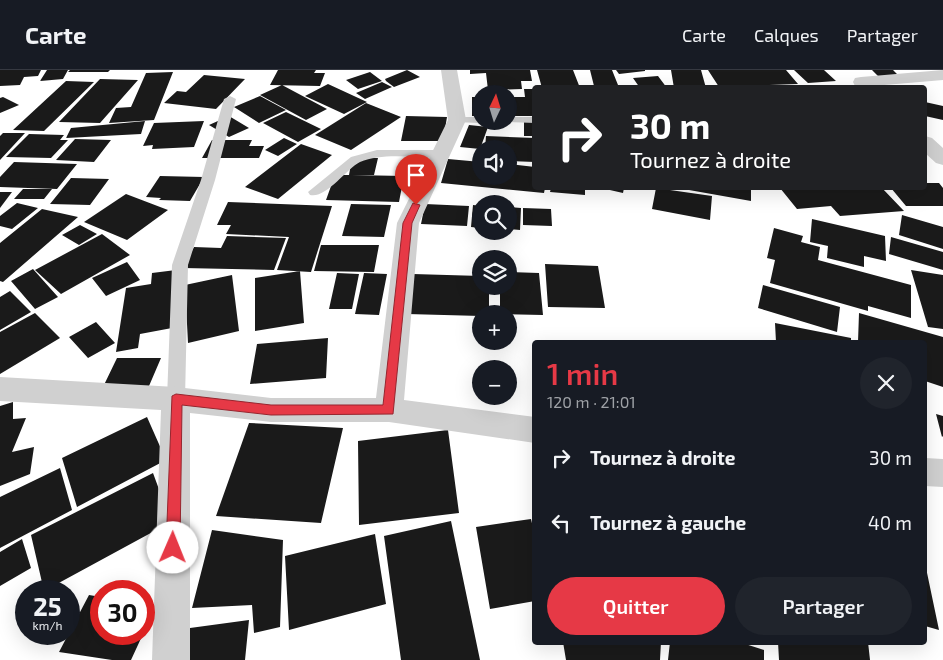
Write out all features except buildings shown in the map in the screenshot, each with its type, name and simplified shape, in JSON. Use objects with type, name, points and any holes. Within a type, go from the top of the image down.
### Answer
[{"type":"street","points":[[389,410],[408,223],[457,120],[449,70]]},
{"type":"street","points":[[848,70],[864,85],[943,75]]},
{"type":"street","points":[[927,144],[943,159]]},
{"type":"street","points":[[0,389],[176,399],[271,410],[389,410],[532,430]]},
{"type":"street","points":[[171,660],[176,399]]},
{"type":"street","points":[[927,472],[943,473]]},
{"type":"lane","points":[[176,399],[180,265],[208,180],[230,99]]},
{"type":"lane","points":[[457,120],[472,120]]},
{"type":"lane","points":[[518,120],[532,120]]},
{"type":"lane","points":[[314,192],[355,160],[377,154],[441,154]]},
{"type":"route","points":[[173,548],[176,399],[271,410],[389,410],[408,223],[416,205]]}]
